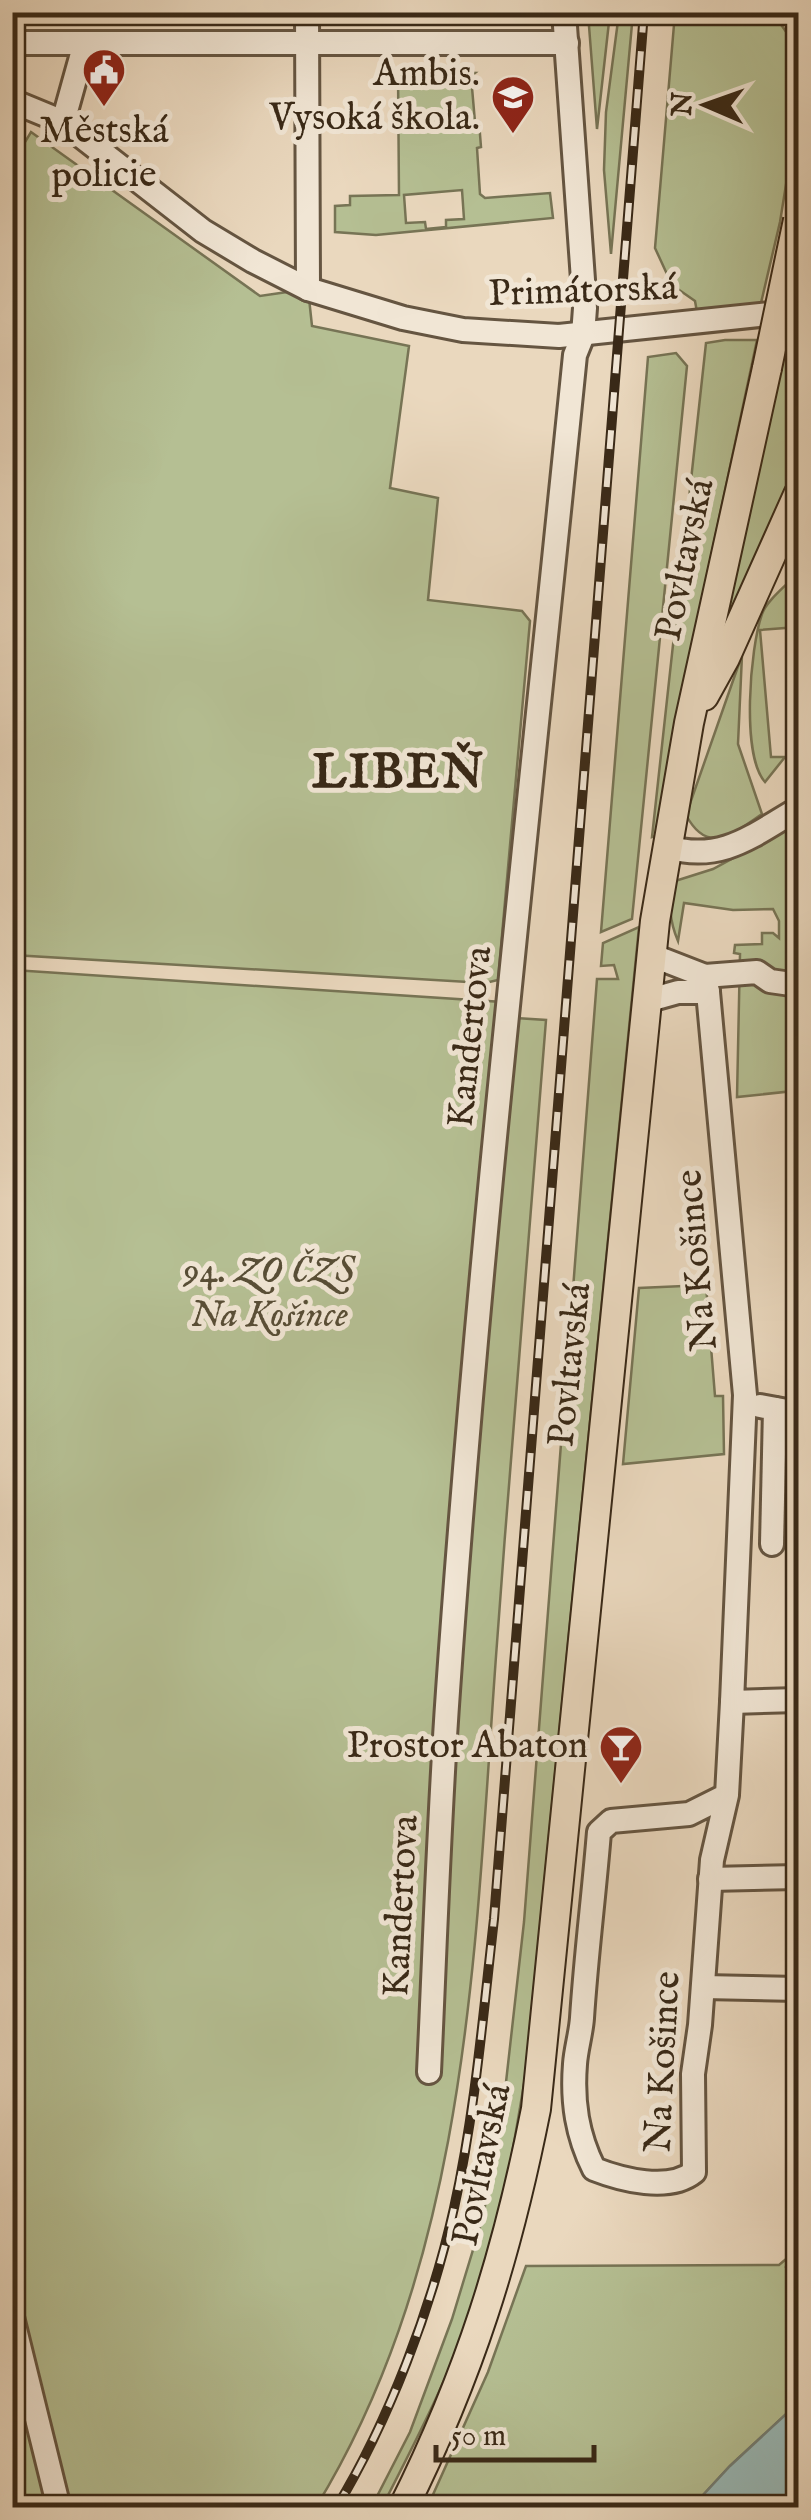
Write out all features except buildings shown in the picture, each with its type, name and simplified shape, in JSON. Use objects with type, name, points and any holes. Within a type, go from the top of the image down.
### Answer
[{"type":"main road","name":"Povltavská","points":[[402,2508],[477,2341],[502,2263],[536,2109],[651,955],[688,724],[798,220]]},
{"type":"main road","points":[[688,724],[725,658],[798,495]]},
{"type":"street","points":[[307,12],[308,290]]},
{"type":"street","name":"Kandertova","points":[[429,2072],[448,1694],[474,1366],[576,355],[585,308],[564,12]]},
{"type":"street","points":[[12,43],[566,44]]},
{"type":"street","points":[[63,122],[85,43]]},
{"type":"street","name":"Primátorská","points":[[12,101],[63,122],[204,231],[253,262],[308,290],[403,318],[463,330],[582,335],[798,311]]},
{"type":"street","points":[[667,848],[690,854],[727,850],[798,809]]},
{"type":"street","points":[[651,955],[707,984]]},
{"type":"street","points":[[646,1001],[738,972],[757,972],[770,981],[798,985]]},
{"type":"street","name":"Na Košince","points":[[707,984],[745,1395],[727,1795],[710,1879],[693,2074],[694,2172],[684,2180],[625,2181],[594,2169],[581,2143],[574,2105],[599,1832],[612,1821],[689,1814],[727,1795]]},
{"type":"street","points":[[745,1395],[759,1406],[798,1414]]},
{"type":"street","points":[[739,1542],[779,1544],[774,1409]]},
{"type":"street","points":[[732,1702],[798,1700]]},
{"type":"street","points":[[710,1879],[798,1877]]},
{"type":"street","points":[[702,1986],[798,1989]]},
{"type":"street","points":[[12,2316],[59,2508]]},
{"type":"green space","points":[[588,13],[610,13],[597,129]]},
{"type":"green space","points":[[619,13],[633,13],[611,254],[604,170],[606,112]]},
{"type":"green space","points":[[675,13],[773,13],[798,49],[798,110],[780,222],[761,303],[697,312],[695,301],[672,285],[655,248]]},
{"type":"green space","points":[[398,71],[475,73],[471,76],[481,147],[477,148],[480,194],[485,198],[550,193],[553,218],[376,235],[335,232],[335,206],[350,205],[350,196],[399,195]],"holes":[[[462,190],[464,219],[446,220],[446,227],[426,229],[425,222],[406,223],[404,195]]]},
{"type":"green space","points":[[31,132],[260,296],[308,289],[312,326],[409,346],[390,488],[438,498],[428,600],[522,611],[530,621],[498,980],[485,983],[13,955],[12,501],[24,482],[22,147]]},
{"type":"green space","points":[[798,336],[798,468],[793,486],[717,641],[788,338]]},
{"type":"green space","points":[[757,340],[679,707],[656,836],[652,837],[706,343]]},
{"type":"green space","points":[[676,353],[687,366],[632,919],[601,932],[648,357]]},
{"type":"green space","points":[[798,573],[798,627],[760,630],[771,757],[785,757],[765,782],[757,768],[750,726],[754,651],[762,614]]},
{"type":"green space","points":[[742,655],[738,744],[762,814],[731,834],[712,838],[694,828],[686,815]]},
{"type":"green space","points":[[798,823],[795,1106],[794,1091],[737,1097],[740,954],[734,953],[735,945],[762,944],[762,933],[773,933],[779,938],[779,921],[773,909],[733,910],[684,903],[678,941],[670,905],[672,882],[713,869]]},
{"type":"green space","points":[[639,927],[521,2105],[495,2237],[470,2317],[435,2400],[382,2507],[371,2508],[410,2432],[452,2319],[483,2217],[504,2100],[524,1922],[597,979],[618,979],[614,965],[601,966],[603,943]]},
{"type":"green space","name":"94. ZO ČZS Na Košince","points":[[13,970],[502,1002],[500,1017],[546,1020],[482,1865],[457,2088],[436,2198],[407,2305],[368,2408],[316,2507],[67,2507],[13,2278]]},
{"type":"green space","points":[[706,1285],[715,1396],[723,1396],[724,1454],[623,1464],[639,1288]]},
{"type":"green space","points":[[798,2249],[798,2256],[786,2267],[798,2281],[798,2403],[692,2507],[427,2508],[488,2372],[526,2266],[779,2265]]},
{"type":"green space","points":[[12,2344],[51,2507],[13,2507]]},
{"type":"water","points":[[798,2403],[798,2507],[692,2507],[730,2466]]},
{"type":"railway","points":[[336,2508],[391,2401],[434,2284],[461,2172],[478,2064],[494,1919],[644,12]]},
{"type":"place","name":"Městská policie","points":[[104,108]]},
{"type":"place","name":"Ambis. Vysoká škola.","points":[[513,135]]},
{"type":"place","name":"Prostor Abaton","points":[[621,1785]]},
{"type":"district","name":"LIBEŇ","points":[[399,774]]}]
